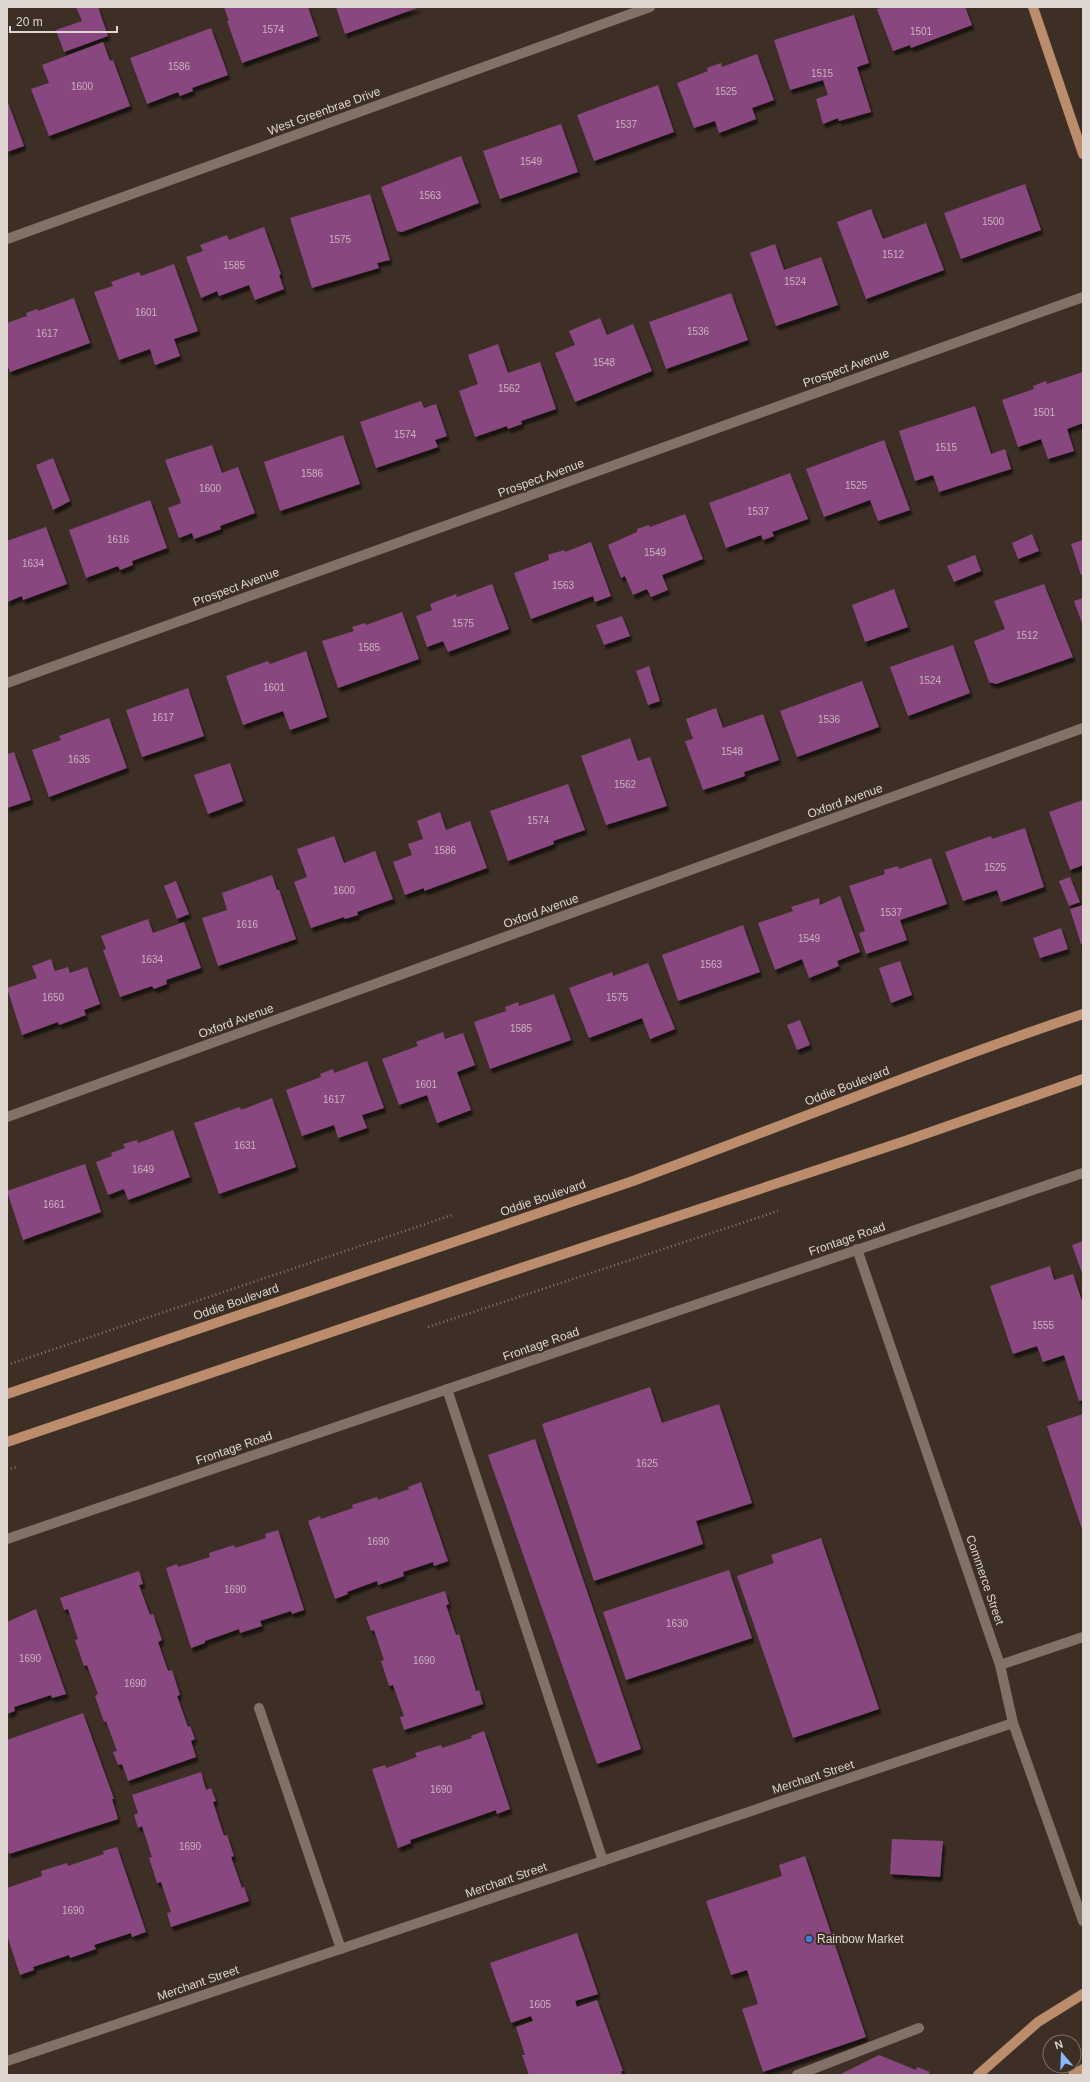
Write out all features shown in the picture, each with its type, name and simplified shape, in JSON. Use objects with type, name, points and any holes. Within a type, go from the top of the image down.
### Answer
[{"type":"main road","points":[[1033,7],[1083,154]]},
{"type":"main road","name":"Oddie Boulevard","points":[[7,1394],[633,1181],[726,1147],[956,1058],[1083,1014]]},
{"type":"main road","points":[[7,1442],[497,1276],[905,1141],[1083,1079]]},
{"type":"main road","points":[[978,2075],[1038,2022],[1083,1994]]},
{"type":"main road","points":[[1073,2075],[1083,2068]]},
{"type":"street","name":"West Greenbrae Drive","points":[[7,239],[650,7]]},
{"type":"street","name":"Prospect Avenue","points":[[7,683],[1083,297]]},
{"type":"street","name":"Oxford Avenue","points":[[7,1117],[1083,728]]},
{"type":"street","name":"Frontage Road","points":[[7,1539],[1083,1173]]},
{"type":"street","name":"Commerce Street","points":[[857,1249],[1000,1665],[1012,1723],[1083,1921]]},
{"type":"street","points":[[447,1389],[603,1861]]},
{"type":"street","points":[[1000,1665],[1083,1637]]},
{"type":"street","points":[[259,1708],[341,1949]]},
{"type":"street","name":"Merchant Street","points":[[7,2061],[1012,1723]]},
{"type":"street","points":[[797,2075],[919,2028]]},
{"type":"path","points":[[426,1328],[782,1210]]},
{"type":"path","points":[[7,1365],[458,1213]]},
{"type":"path","points":[[7,1470],[22,1465]]},
{"type":"building","points":[[76,7],[98,7],[108,36],[64,52],[56,30],[82,21]]},
{"type":"building","points":[[224,7],[308,7],[318,36],[242,63],[227,21],[229,21]]},
{"type":"building","points":[[336,7],[420,7],[345,34]]},
{"type":"building","points":[[884,7],[965,7],[972,25],[911,48],[910,45],[893,51],[877,9]]},
{"type":"building","points":[[854,15],[869,63],[857,67],[871,112],[839,121],[838,118],[823,124],[816,99],[828,95],[823,80],[790,90],[774,40]]},
{"type":"building","points":[[211,28],[228,75],[192,88],[193,91],[180,96],[178,92],[147,104],[130,58]]},
{"type":"building","points":[[103,42],[110,61],[113,60],[130,106],[49,136],[31,89],[49,83],[42,65]]},
{"type":"building","points":[[757,54],[774,100],[752,108],[756,119],[719,133],[715,121],[694,128],[677,83],[708,71],[707,68],[721,63],[722,67]]},
{"type":"building","points":[[658,85],[674,132],[594,161],[577,115]]},
{"type":"building","points":[[7,100],[24,146],[7,152]]},
{"type":"building","points":[[561,124],[578,172],[500,199],[483,151]]},
{"type":"building","points":[[461,156],[479,203],[402,232],[397,231],[381,187]]},
{"type":"building","points":[[1025,184],[1041,230],[961,259],[944,213]]},
{"type":"building","points":[[370,194],[390,260],[377,263],[379,268],[312,288],[290,218]]},
{"type":"building","points":[[871,209],[883,239],[926,223],[944,270],[866,299],[837,222]]},
{"type":"building","points":[[264,227],[281,274],[279,275],[284,289],[255,300],[249,285],[219,296],[217,291],[201,298],[186,257],[203,251],[200,245],[227,235],[229,240]]},
{"type":"building","points":[[775,244],[784,270],[821,257],[838,305],[776,326],[750,253]]},
{"type":"building","points":[[174,264],[198,331],[174,339],[180,356],[155,365],[150,349],[119,360],[94,292],[113,286],[111,282],[139,272],[141,276]]},
{"type":"building","points":[[731,293],[748,340],[666,369],[649,322]]},
{"type":"building","points":[[74,298],[90,343],[10,372],[7,364],[7,323],[27,316],[26,313],[37,309],[38,311]]},
{"type":"building","points":[[600,318],[607,335],[633,324],[652,371],[575,402],[555,353],[575,345],[569,331]]},
{"type":"building","points":[[498,344],[508,373],[540,362],[556,409],[521,421],[522,424],[508,429],[507,426],[475,437],[459,391],[478,384],[468,355]]},
{"type":"building","points":[[1083,372],[1083,423],[1067,429],[1074,451],[1048,459],[1041,439],[1018,447],[1002,400],[1034,389],[1033,386],[1046,381],[1047,384]]},
{"type":"building","points":[[421,401],[424,408],[436,404],[447,436],[435,440],[438,447],[376,468],[360,422]]},
{"type":"building","points":[[975,406],[991,454],[1005,449],[1011,469],[939,492],[933,475],[915,481],[899,431]]},
{"type":"building","points":[[343,435],[360,484],[280,511],[264,462]]},
{"type":"building","points":[[884,440],[910,510],[878,521],[870,500],[824,517],[806,469]]},
{"type":"building","points":[[212,445],[222,473],[238,467],[255,513],[220,526],[221,529],[194,539],[192,533],[179,538],[168,508],[181,503],[165,460]]},
{"type":"building","points":[[53,458],[70,501],[53,510],[36,465]]},
{"type":"building","points":[[790,473],[808,519],[772,532],[774,536],[763,540],[761,535],[726,548],[709,503]]},
{"type":"building","points":[[150,500],[167,548],[132,561],[133,565],[120,570],[118,566],[86,578],[69,530]]},
{"type":"building","points":[[685,514],[703,559],[662,575],[668,590],[651,597],[647,589],[633,595],[625,576],[621,578],[608,545],[637,532],[637,529],[649,525],[650,527]]},
{"type":"building","points":[[46,527],[67,584],[23,600],[22,596],[7,602],[7,541]]},
{"type":"building","points":[[1032,534],[1039,551],[1018,559],[1012,543]]},
{"type":"building","points":[[1083,540],[1083,575],[1081,575],[1071,544]]},
{"type":"building","points":[[591,542],[611,596],[595,602],[593,596],[531,619],[514,573],[549,560],[548,555],[564,550],[565,552]]},
{"type":"building","points":[[975,555],[981,571],[954,582],[947,566]]},
{"type":"building","points":[[492,584],[509,629],[448,652],[443,641],[427,647],[416,616],[432,610],[430,604],[456,594],[457,597]]},
{"type":"building","points":[[1044,584],[1073,657],[996,684],[989,682],[974,641],[1005,629],[994,601]]},
{"type":"building","points":[[894,589],[908,627],[865,642],[852,605]]},
{"type":"building","points":[[1083,598],[1083,626],[1074,601]]},
{"type":"building","points":[[402,612],[419,659],[338,688],[322,641],[354,631],[352,627],[365,623],[366,625]]},
{"type":"building","points":[[622,616],[630,636],[604,645],[596,625]]},
{"type":"building","points":[[953,645],[970,693],[908,716],[890,667]]},
{"type":"building","points":[[306,651],[327,717],[290,730],[283,711],[243,725],[226,676],[268,661],[270,664]]},
{"type":"building","points":[[649,666],[660,701],[648,705],[636,671]]},
{"type":"building","points":[[862,681],[879,727],[797,757],[780,711]]},
{"type":"building","points":[[188,688],[204,736],[142,757],[126,710]]},
{"type":"building","points":[[716,708],[723,728],[763,714],[779,760],[744,772],[745,776],[703,790],[685,741],[693,739],[686,719]]},
{"type":"building","points":[[109,718],[127,768],[49,797],[32,750],[61,740],[59,736]]},
{"type":"building","points":[[630,738],[638,761],[650,757],[667,806],[606,825],[581,756]]},
{"type":"building","points":[[14,752],[31,800],[7,808],[7,754]]},
{"type":"building","points":[[230,763],[243,801],[208,814],[194,775]]},
{"type":"building","points":[[568,784],[585,830],[553,841],[554,844],[508,861],[490,811]]},
{"type":"building","points":[[1083,800],[1083,865],[1070,870],[1049,812]]},
{"type":"building","points":[[440,812],[446,830],[470,821],[487,868],[424,891],[424,888],[405,895],[393,862],[412,855],[408,844],[423,839],[417,821]]},
{"type":"building","points":[[1025,828],[1044,887],[1001,902],[997,890],[963,901],[945,852],[991,836],[992,839]]},
{"type":"building","points":[[334,836],[344,863],[375,851],[393,899],[357,912],[358,915],[345,919],[344,917],[311,928],[294,882],[307,877],[297,849]]},
{"type":"building","points":[[931,858],[947,904],[900,920],[907,940],[866,954],[859,933],[865,931],[849,886],[885,874],[884,870],[898,866],[899,869]]},
{"type":"building","points":[[272,875],[277,890],[279,890],[296,939],[218,966],[202,918],[227,910],[222,893]]},
{"type":"building","points":[[1070,877],[1080,902],[1069,906],[1059,881]]},
{"type":"building","points":[[176,881],[189,914],[177,919],[164,886]]},
{"type":"building","points":[[840,896],[860,952],[837,961],[839,966],[809,978],[802,959],[775,970],[758,923],[793,911],[791,907],[819,898],[820,905]]},
{"type":"building","points":[[1083,905],[1083,944],[1081,944],[1070,909]]},
{"type":"building","points":[[148,919],[153,933],[184,922],[201,968],[166,980],[167,984],[154,989],[152,986],[120,997],[103,950],[106,949],[101,936]]},
{"type":"building","points":[[743,925],[760,972],[678,1001],[662,955]]},
{"type":"building","points":[[1061,928],[1068,949],[1040,958],[1033,938]]},
{"type":"building","points":[[51,959],[55,971],[68,967],[70,973],[87,967],[100,1004],[84,1010],[86,1015],[59,1025],[58,1022],[22,1035],[7,988],[37,978],[32,966]]},
{"type":"building","points":[[900,961],[912,995],[891,1003],[879,968]]},
{"type":"building","points":[[648,963],[675,1029],[650,1039],[642,1018],[589,1038],[569,988],[612,972],[613,976]]},
{"type":"building","points":[[554,994],[571,1040],[490,1069],[474,1022],[506,1011],[505,1007],[518,1002],[519,1006]]},
{"type":"building","points":[[800,1020],[810,1045],[797,1050],[787,1025]]},
{"type":"building","points":[[443,1032],[445,1039],[463,1033],[475,1065],[457,1072],[471,1110],[437,1123],[427,1095],[399,1105],[382,1059],[418,1046],[416,1042]]},
{"type":"building","points":[[367,1061],[384,1108],[362,1115],[367,1128],[338,1138],[334,1125],[302,1136],[286,1090],[321,1077],[320,1074],[333,1069],[334,1073]]},
{"type":"building","points":[[272,1098],[296,1167],[219,1194],[194,1123],[240,1107],[241,1110]]},
{"type":"building","points":[[173,1130],[190,1177],[128,1200],[124,1189],[108,1195],[96,1162],[112,1156],[111,1153],[125,1148],[123,1144],[137,1140],[138,1143]]},
{"type":"building","points":[[85,1164],[101,1212],[23,1240],[7,1191]]},
{"type":"building","points":[[1083,1241],[1083,1276],[1072,1245]]},
{"type":"building","points":[[1050,1266],[1054,1280],[1073,1274],[1083,1304],[1083,1400],[1079,1401],[1064,1355],[1043,1362],[1037,1346],[1013,1354],[990,1286]]},
{"type":"building","points":[[650,1387],[662,1423],[719,1404],[752,1503],[696,1521],[703,1544],[594,1581],[542,1424]]},
{"type":"building","points":[[1083,1414],[1083,1532],[1047,1426]]},
{"type":"building","points":[[535,1439],[641,1749],[597,1764],[488,1455]]},
{"type":"building","points":[[421,1482],[448,1561],[434,1566],[433,1562],[403,1572],[404,1576],[378,1585],[377,1581],[347,1592],[348,1594],[335,1599],[308,1521],[320,1516],[321,1519],[353,1508],[352,1505],[377,1497],[378,1500],[409,1489],[408,1487]]},
{"type":"building","points":[[278,1530],[304,1610],[292,1614],[291,1611],[260,1621],[262,1626],[240,1633],[239,1629],[205,1641],[205,1643],[191,1648],[166,1568],[177,1564],[178,1567],[210,1557],[209,1553],[234,1545],[235,1548],[266,1538],[265,1534]]},
{"type":"building","points":[[821,1538],[879,1709],[793,1738],[737,1576],[774,1563],[771,1555]]},
{"type":"building","points":[[729,1570],[752,1638],[626,1680],[603,1612]]},
{"type":"building","points":[[139,1571],[143,1584],[139,1585],[150,1615],[153,1614],[162,1640],[158,1642],[168,1671],[172,1670],[180,1695],[177,1696],[188,1727],[190,1726],[195,1739],[191,1741],[196,1757],[128,1781],[122,1764],[118,1765],[113,1752],[117,1751],[106,1721],[104,1722],[95,1696],[98,1694],[87,1665],[84,1666],[75,1640],[78,1639],[68,1609],[64,1610],[60,1598]]},
{"type":"building","points":[[445,1591],[449,1604],[446,1605],[456,1635],[459,1634],[476,1691],[479,1690],[483,1704],[404,1730],[400,1717],[404,1716],[393,1685],[389,1686],[381,1661],[384,1660],[374,1630],[371,1631],[366,1617]]},
{"type":"building","points":[[36,1609],[66,1694],[52,1698],[51,1695],[14,1707],[15,1711],[7,1714],[7,1622]]},
{"type":"building","points":[[83,1713],[114,1799],[112,1799],[118,1819],[9,1854],[7,1848],[7,1740]]},
{"type":"building","points":[[484,1731],[510,1809],[497,1814],[496,1810],[410,1840],[411,1843],[398,1848],[372,1769],[385,1765],[386,1768],[417,1757],[415,1753],[441,1745],[442,1748],[472,1738],[471,1736]]},
{"type":"building","points":[[201,1772],[206,1790],[211,1788],[216,1801],[213,1802],[224,1836],[227,1835],[234,1856],[231,1857],[242,1888],[244,1887],[249,1901],[171,1927],[167,1913],[171,1912],[161,1882],[157,1883],[149,1858],[152,1857],[142,1826],[138,1828],[134,1815],[138,1813],[132,1795]]},
{"type":"building","points":[[892,1839],[943,1841],[940,1877],[890,1874]]},
{"type":"building","points":[[117,1847],[146,1932],[132,1937],[131,1933],[94,1945],[96,1949],[70,1958],[69,1955],[33,1967],[34,1970],[20,1975],[7,1935],[7,1888],[42,1876],[41,1871],[67,1863],[68,1866],[104,1854],[103,1851]]},
{"type":"building","points":[[805,1856],[866,2037],[763,2072],[742,2009],[758,2004],[747,1970],[731,1975],[706,1901],[782,1876],[779,1865]]},
{"type":"building","points":[[577,1933],[598,1994],[575,2001],[577,2007],[597,2000],[623,2071],[621,2071],[622,2075],[529,2075],[522,2055],[525,2055],[516,2027],[533,2021],[531,2016],[511,2023],[490,1963]]},
{"type":"building","points":[[879,2055],[916,2070],[917,2067],[930,2072],[928,2075],[839,2075]]},
{"type":"place","name":"Rainbow Market","points":[[809,1939]]}]
